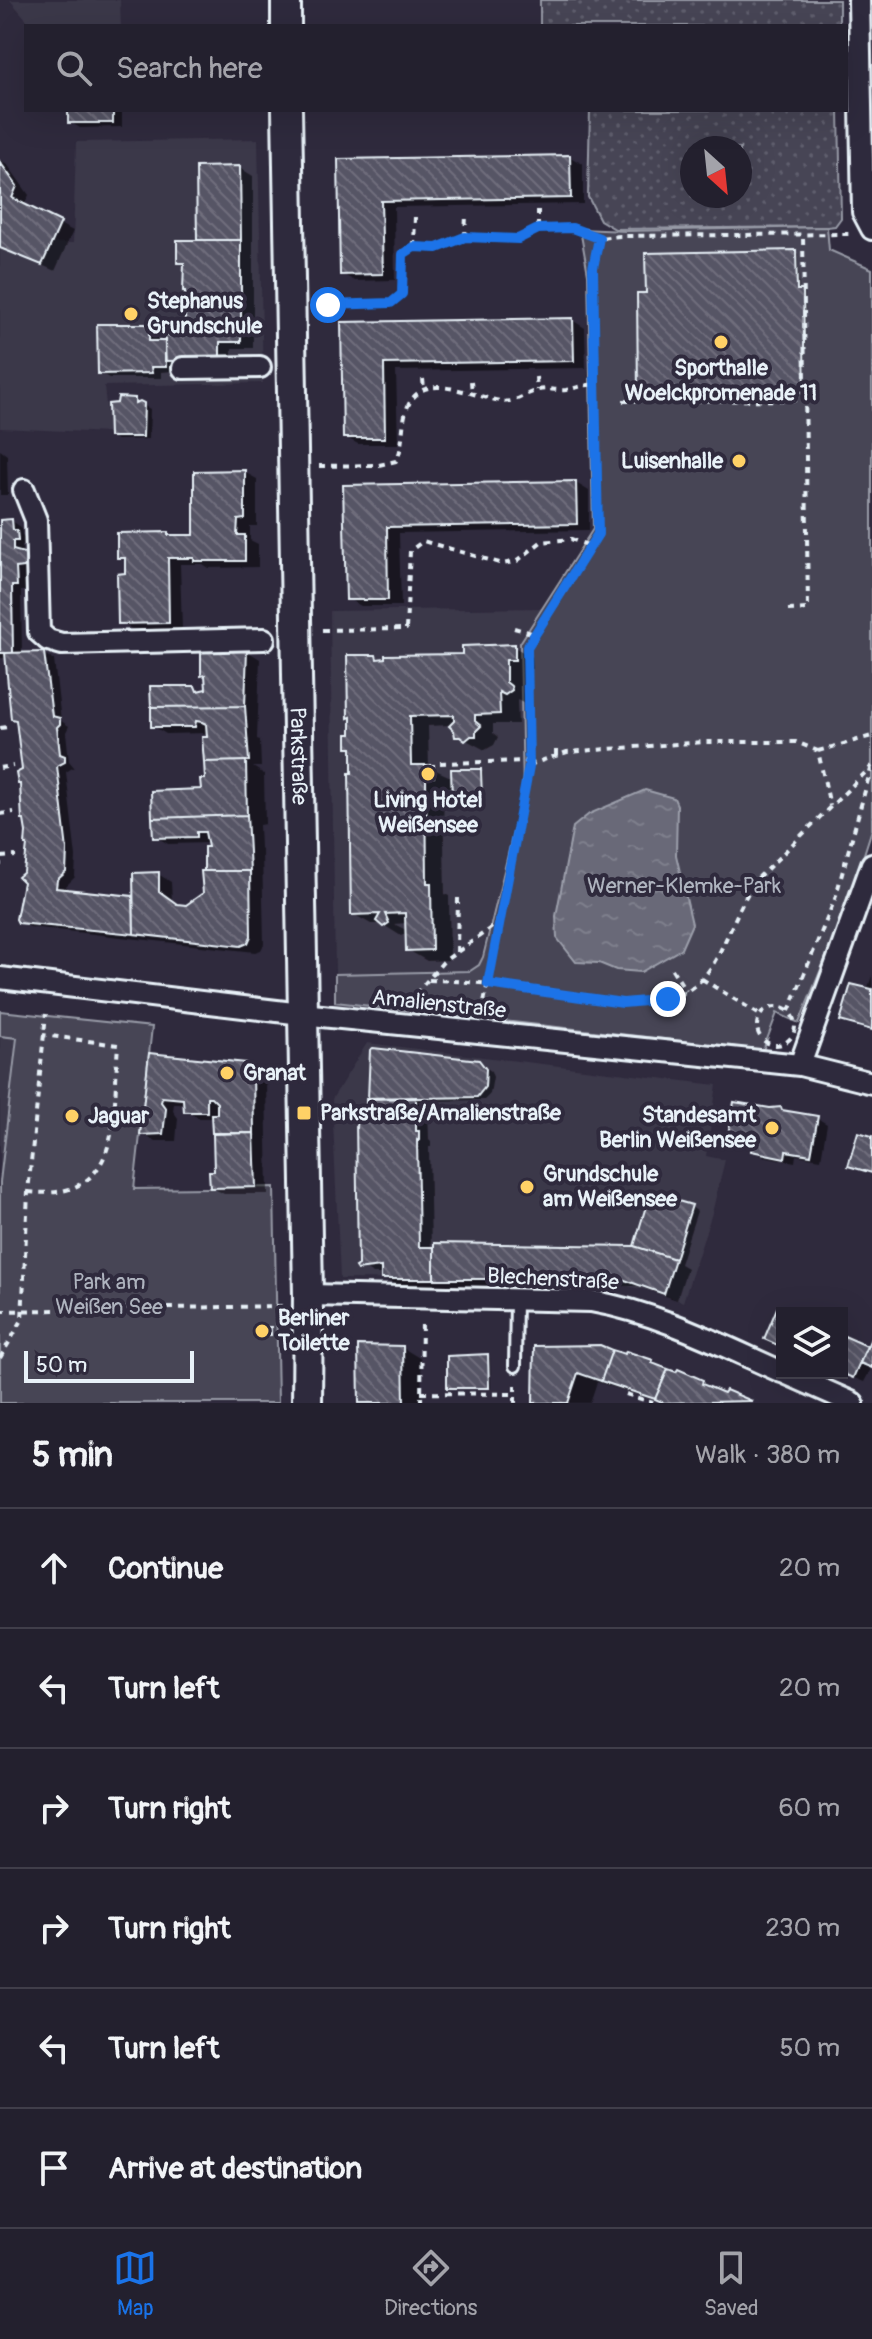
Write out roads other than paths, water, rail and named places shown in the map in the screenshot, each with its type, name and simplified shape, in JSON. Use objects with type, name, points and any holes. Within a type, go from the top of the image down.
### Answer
[{"type":"street","points":[[286,0],[286,24]]},
{"type":"street","points":[[859,0],[862,232]]},
{"type":"street","name":"Parkstraße","points":[[287,112],[302,1014],[296,1300],[307,1403]]},
{"type":"street","points":[[183,368],[260,367]]},
{"type":"street","points":[[24,490],[36,520],[39,632],[48,640],[62,644],[264,639]]},
{"type":"street","points":[[800,1065],[872,864]]},
{"type":"street","name":"Amalienstraße","points":[[0,978],[302,1014],[800,1065],[872,1083]]},
{"type":"street","name":"Blechenstraße","points":[[296,1300],[591,1301],[630,1308],[776,1369]]},
{"type":"street","name":"Blechenstraße","points":[[799,1379],[853,1403]]},
{"type":"lane","points":[[515,1366],[516,1299]]},
{"type":"water","points":[[645,790],[674,798],[677,805],[676,855],[692,924],[681,949],[641,972],[616,970],[599,963],[576,962],[557,938],[556,916],[573,827],[589,814]]},
{"type":"place","name":"Stephanus Grundschule","points":[[131,314]]},
{"type":"place","name":"Sporthalle Woelckpromenade 11","points":[[721,342]]},
{"type":"place","name":"Luisenhalle","points":[[739,461]]},
{"type":"place","name":"Living Hotel Weißensee","points":[[428,774]]},
{"type":"place","name":"Granat","points":[[227,1073]]},
{"type":"place","name":"Parkstraße/Amalienstraße","points":[[304,1113]]},
{"type":"place","name":"Jaguar","points":[[72,1116]]},
{"type":"place","name":"Standesamt Berlin Weißensee","points":[[772,1128]]},
{"type":"place","name":"Grundschule am Weißensee","points":[[527,1187]]},
{"type":"place","name":"Berliner Toilette","points":[[262,1331]]},
{"type":"park label","name":"Werner-Klemke-Park","points":[[684,886]]},
{"type":"park label","name":"Park am Weißen See","points":[[109,1294]]}]
